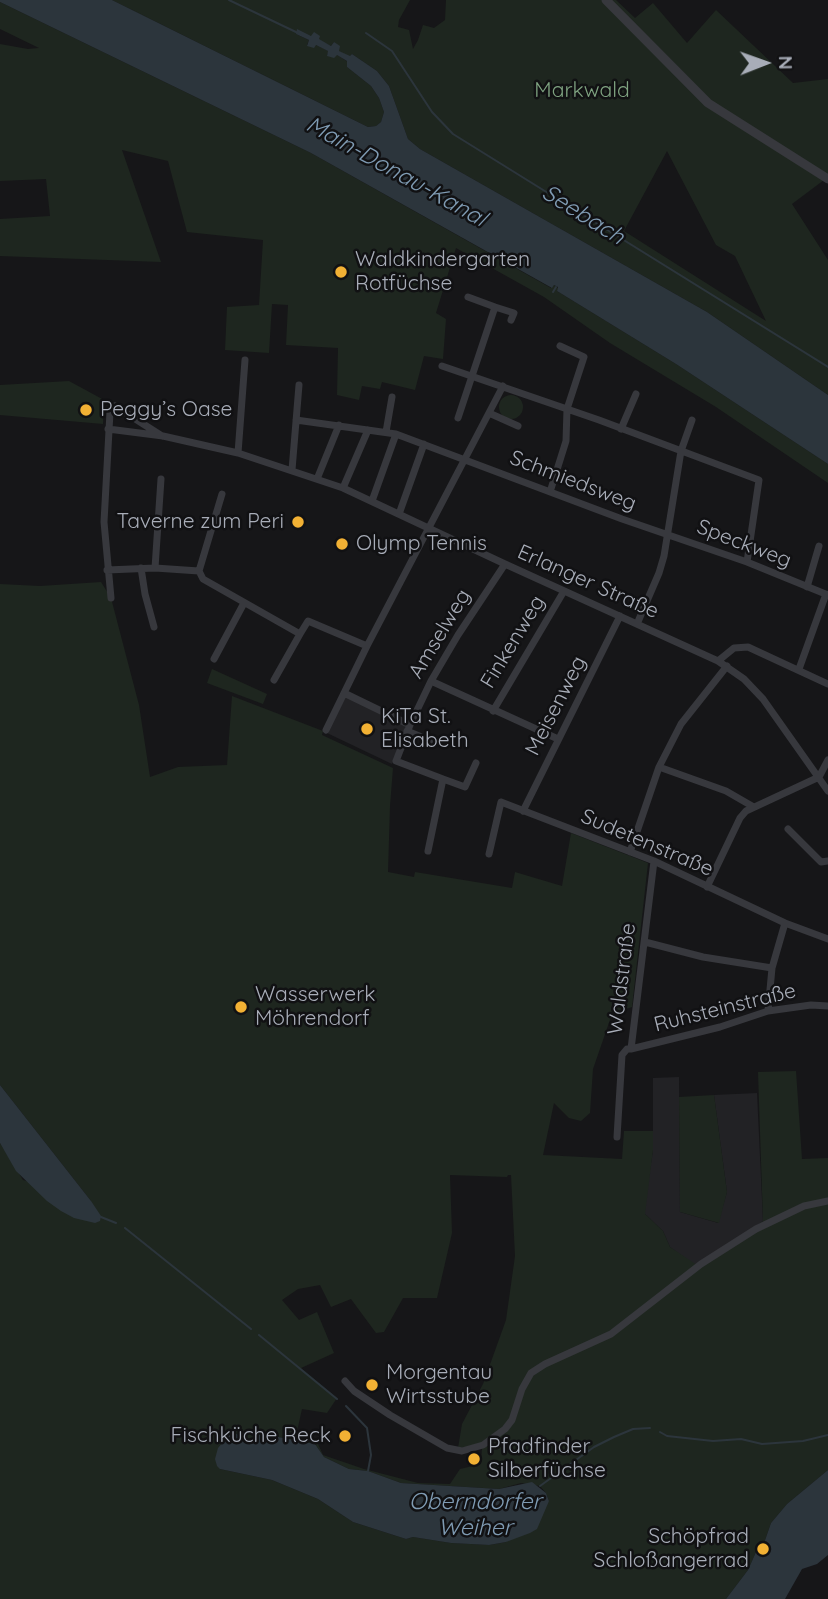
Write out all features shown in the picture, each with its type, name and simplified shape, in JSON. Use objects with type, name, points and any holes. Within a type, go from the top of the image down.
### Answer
[{"type":"street","points":[[606,0],[708,103],[828,179]]},
{"type":"street","points":[[468,297],[514,313],[511,320]]},
{"type":"street","points":[[458,418],[495,307]]},
{"type":"street","points":[[551,492],[566,441],[567,409],[584,357],[560,346]]},
{"type":"street","points":[[238,453],[245,360]]},
{"type":"street","points":[[442,366],[759,480],[747,562]]},
{"type":"street","points":[[292,470],[299,385]]},
{"type":"street","points":[[326,730],[503,386]]},
{"type":"street","points":[[621,429],[636,394]]},
{"type":"street","points":[[386,432],[392,397]]},
{"type":"street","name":"Erlanger Straße","points":[[163,436],[116,406],[110,412],[108,429],[163,436],[238,453],[344,488],[718,661],[763,699],[828,791]]},
{"type":"street","points":[[489,414],[518,426]]},
{"type":"street","points":[[637,624],[659,573],[681,451],[692,419]]},
{"type":"street","name":"Schmiedsweg","points":[[296,420],[396,434],[668,534]]},
{"type":"street","points":[[317,479],[339,425]]},
{"type":"street","points":[[108,429],[104,522],[111,598]]},
{"type":"street","points":[[344,488],[368,430]]},
{"type":"street","points":[[372,501],[396,434]]},
{"type":"street","points":[[399,514],[424,444]]},
{"type":"street","points":[[155,568],[161,480]]},
{"type":"street","points":[[199,572],[222,494]]},
{"type":"street","name":"Speckweg","points":[[668,534],[827,594]]},
{"type":"street","name":"Speckweg","points":[[807,587],[819,546]]},
{"type":"street","name":"Amselweg","points":[[476,763],[465,787],[396,761],[430,681],[505,564]]},
{"type":"street","points":[[141,568],[145,594],[155,626]]},
{"type":"street","points":[[107,570],[155,568],[199,572],[204,579],[300,634]]},
{"type":"street","name":"Finkenweg","points":[[492,711],[564,591]]},
{"type":"street","points":[[799,669],[827,594]]},
{"type":"street","points":[[214,659],[244,603]]},
{"type":"street","name":"Meisenweg","points":[[523,811],[620,616]]},
{"type":"street","points":[[274,680],[308,621],[368,646]]},
{"type":"street","points":[[718,661],[734,648],[748,647],[828,684]]},
{"type":"street","points":[[629,852],[659,767],[681,724],[727,666]]},
{"type":"street","points":[[430,681],[558,739]]},
{"type":"street","points":[[344,693],[434,743]]},
{"type":"street","points":[[707,887],[740,818],[752,806],[819,778],[828,760]]},
{"type":"street","points":[[659,767],[726,791],[752,806]]},
{"type":"street","points":[[428,851],[443,779]]},
{"type":"street","name":"Sudetenstraße","points":[[489,854],[501,802],[654,861],[785,923],[828,939]]},
{"type":"street","points":[[788,829],[821,862],[828,861]]},
{"type":"street","name":"Waldstraße","points":[[617,1137],[622,1055],[627,1049],[631,1049],[654,861]]},
{"type":"street","points":[[768,1011],[772,968],[785,923]]},
{"type":"street","points":[[645,942],[702,957],[772,968]]},
{"type":"street","name":"Ruhsteinstraße","points":[[631,1049],[720,1027],[768,1011],[811,1005],[828,1006]]},
{"type":"street","points":[[345,1381],[354,1391],[390,1415],[447,1448],[461,1451],[482,1446],[505,1429],[512,1420],[522,1389],[531,1373],[611,1334],[693,1270],[756,1229],[785,1213],[828,1201]]},
{"type":"shaded area","name":"KiTa St. Elisabeth","points":[[345,696],[407,726],[392,764],[327,733]]},
{"type":"shaded area","points":[[679,1077],[680,1212],[718,1223],[727,1192],[714,1095],[757,1093],[763,1221],[699,1268],[670,1247],[663,1231],[645,1214],[644,1209],[653,1150],[653,1078]]},
{"type":"green space","name":"Markwald","points":[[112,0],[410,0],[398,27],[409,30],[413,49],[423,25],[434,28],[445,20],[446,0],[616,0],[635,18],[653,3],[687,43],[716,10],[793,83],[828,79],[828,177],[792,204],[828,260],[828,395],[707,312],[420,149],[408,139],[389,86],[377,71],[352,54],[350,57],[338,51],[334,42],[331,46],[311,36],[296,34],[309,40],[307,45],[316,45],[329,51],[327,55],[336,54],[348,62],[347,67],[371,86],[384,112],[381,122],[368,127]],"holes":[[[667,151],[716,245],[735,256],[766,321],[624,231]]]},
{"type":"green space","points":[[0,2],[311,153],[551,288],[554,285],[558,288],[557,291],[676,364],[828,464],[828,483],[716,407],[610,343],[544,297],[456,248],[436,313],[446,319],[443,359],[424,356],[415,390],[382,382],[380,389],[362,386],[359,400],[337,395],[338,348],[286,345],[288,305],[272,304],[269,353],[225,350],[227,307],[259,305],[263,240],[187,232],[168,161],[122,150],[161,262],[0,256],[0,219],[50,216],[46,179],[0,181],[0,44],[28,49],[39,48],[0,29]]},
{"type":"green space","points":[[69,381],[104,400],[103,424],[0,415],[0,385]]},
{"type":"green space","points":[[511,395],[520,398],[523,407],[520,416],[511,419],[502,416],[499,407],[502,398]]},
{"type":"green space","points":[[101,582],[111,598],[139,705],[150,777],[178,767],[227,765],[232,696],[323,731],[322,735],[393,768],[388,872],[414,877],[415,872],[512,888],[515,872],[562,886],[571,833],[648,863],[632,1007],[612,1014],[593,1069],[590,1113],[581,1121],[569,1118],[554,1103],[543,1155],[622,1159],[624,1131],[653,1131],[645,1214],[663,1231],[670,1247],[700,1267],[763,1221],[758,1072],[796,1071],[802,1159],[828,1158],[828,1470],[787,1504],[771,1523],[763,1546],[756,1552],[748,1570],[726,1599],[0,1599],[0,1143],[23,1180],[91,1201],[0,1085],[0,584],[40,586]],"holes":[[[450,1175],[511,1175],[515,1256],[506,1320],[483,1384],[462,1424],[458,1448],[482,1447],[481,1464],[460,1469],[450,1484],[418,1483],[323,1455],[318,1444],[296,1436],[302,1409],[327,1413],[337,1398],[301,1368],[334,1353],[317,1312],[299,1320],[282,1300],[298,1289],[320,1285],[331,1307],[351,1299],[376,1333],[384,1332],[403,1298],[437,1298],[452,1233]],[[230,1434],[237,1434],[245,1441],[273,1436],[315,1444],[324,1457],[349,1469],[368,1471],[401,1483],[499,1489],[521,1483],[540,1486],[549,1501],[506,1542],[489,1545],[413,1537],[406,1539],[353,1522],[318,1499],[272,1480],[220,1469],[222,1441]]]},
{"type":"green space","points":[[212,669],[267,694],[263,704],[207,683]]},
{"type":"green space","points":[[714,1095],[727,1192],[719,1223],[680,1212],[679,1097]]},
{"type":"water","name":"Main-Donau-Kanal","points":[[0,0],[112,0],[368,127],[376,126],[381,122],[384,112],[371,86],[347,67],[347,61],[337,55],[334,58],[327,56],[328,51],[316,45],[314,48],[307,46],[309,40],[296,34],[297,29],[311,36],[314,32],[320,36],[319,39],[331,46],[334,42],[340,46],[339,51],[350,56],[352,54],[377,71],[389,86],[408,139],[420,149],[707,312],[828,395],[828,464],[676,364],[557,291],[558,287],[554,285],[552,288],[311,153]]},
{"type":"water","points":[[0,1085],[91,1201],[101,1216],[100,1221],[95,1223],[74,1218],[61,1211],[16,1171],[0,1143]]},
{"type":"water","name":"Oberndorfer Weiher","points":[[255,1432],[273,1432],[273,1436],[315,1444],[324,1457],[349,1469],[368,1471],[401,1483],[499,1489],[532,1482],[546,1493],[549,1501],[537,1529],[506,1542],[489,1545],[413,1537],[406,1539],[353,1522],[318,1499],[272,1480],[220,1469],[217,1466],[215,1459],[218,1448],[230,1434],[237,1434],[245,1441],[254,1438]]},
{"type":"water","points":[[828,1470],[828,1555],[817,1564],[802,1569],[785,1599],[726,1599],[748,1570],[756,1552],[763,1546],[771,1523],[787,1504]]},
{"type":"waterway","name":"Seebach","points":[[229,0],[298,33]]},
{"type":"waterway","name":"Seebach","points":[[366,33],[392,51],[432,112],[453,134],[828,367]]},
{"type":"waterway","points":[[553,292],[556,287]]},
{"type":"waterway","points":[[101,1217],[116,1223]]},
{"type":"waterway","points":[[125,1228],[251,1329]]},
{"type":"waterway","points":[[259,1335],[337,1399]]},
{"type":"waterway","points":[[346,1406],[367,1428],[371,1455],[368,1471]]},
{"type":"waterway","points":[[540,1486],[594,1447],[633,1429],[650,1428]]},
{"type":"waterway","points":[[660,1432],[667,1436],[713,1441],[741,1439],[762,1444],[803,1441],[828,1435]]},
{"type":"place","name":"Waldkindergarten Rotfüchse","points":[[341,272]]},
{"type":"place","name":"Peggy’s Oase","points":[[86,410]]},
{"type":"place","name":"Taverne zum Peri","points":[[298,522]]},
{"type":"place","name":"Olymp Tennis","points":[[342,544]]},
{"type":"place","name":"KiTa St. Elisabeth","points":[[367,729]]},
{"type":"place","name":"Wasserwerk Möhrendorf","points":[[241,1007]]},
{"type":"place","name":"Morgentau Wirtsstube","points":[[372,1385]]},
{"type":"place","name":"Fischküche Reck","points":[[345,1436]]},
{"type":"place","name":"Pfadfinder Silberfüchse","points":[[474,1459]]},
{"type":"place","name":"Schöpfrad Schloßangerrad","points":[[763,1549]]}]
